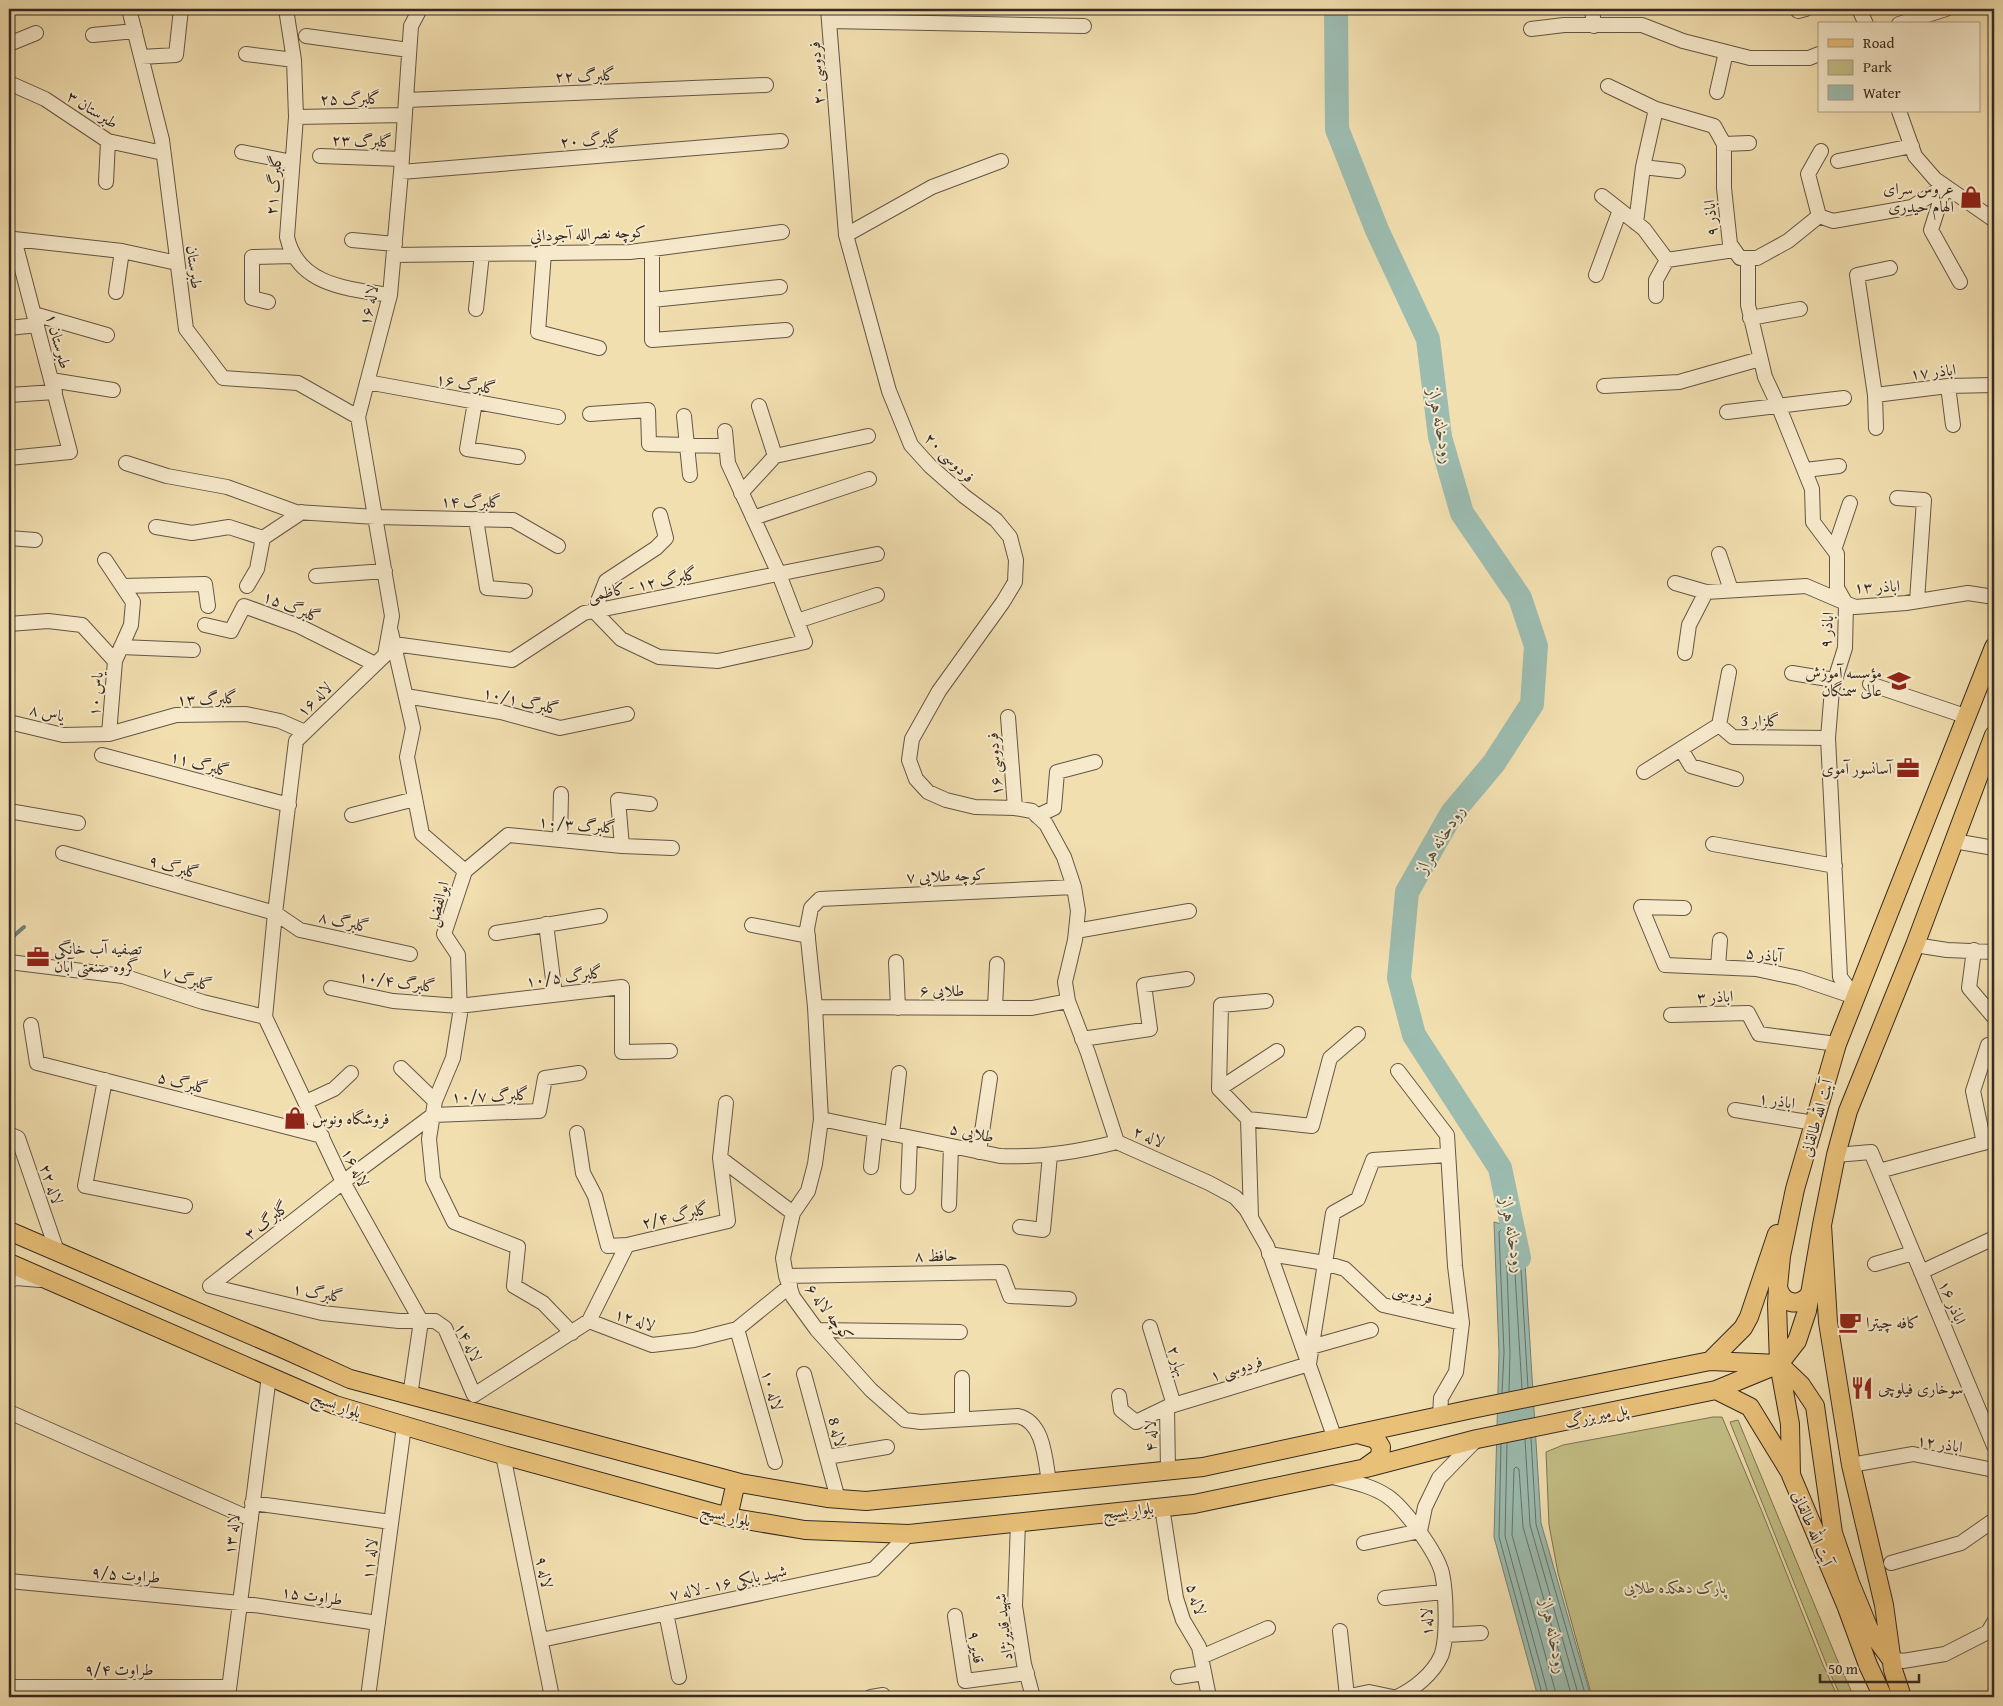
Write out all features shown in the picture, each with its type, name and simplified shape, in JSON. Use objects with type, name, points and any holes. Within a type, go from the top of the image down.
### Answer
[{"type":"main road","name":"آیت الله طالقانی","points":[[1883,1697],[1868,1665],[1846,1605],[1791,1475],[1790,1424],[1779,1364],[1777,1304],[1781,1256],[1795,1189],[1837,1044],[1994,647]]},
{"type":"main road","name":"آیت الله طالقانی","points":[[1891,1659],[1880,1592],[1851,1465],[1828,1322],[1822,1225],[1836,1154],[1848,1111],[1915,945],[1994,735]]},
{"type":"main road","points":[[1710,1361],[1744,1328],[1795,1189]]},
{"type":"main road","points":[[1822,1225],[1808,1311],[1797,1341],[1779,1364],[1801,1385],[1814,1406],[1833,1532],[1850,1583],[1869,1628],[1891,1659],[1902,1697]]},
{"type":"main road","name":"بلوار بسیج","points":[[9,1231],[350,1379],[736,1482],[838,1499],[866,1501],[1202,1467],[1472,1409]]},
{"type":"main road","points":[[9,1236],[52,1249]]},
{"type":"main road","name":"بلوار بسیج","points":[[9,1263],[334,1405],[503,1455],[728,1517],[805,1530],[909,1534],[1194,1504],[1366,1468],[1477,1439]]},
{"type":"main road","points":[[1778,1287],[1782,1298],[1793,1303],[1803,1301],[1810,1294]]},
{"type":"main road","name":"پل میربزرگ","points":[[1472,1409],[1710,1361],[1779,1364]]},
{"type":"main road","name":"پل میربزرگ","points":[[1477,1439],[1716,1390],[1779,1364]]},
{"type":"main road","points":[[1716,1390],[1750,1408],[1791,1475]]},
{"type":"main road","points":[[1790,1424],[1793,1415],[1800,1410],[1810,1411],[1817,1418]]},
{"type":"main road","points":[[1358,1434],[1376,1439],[1381,1447],[1380,1457],[1366,1468]]},
{"type":"main road","points":[[728,1517],[736,1482]]},
{"type":"street","name":"طبرستان","points":[[129,9],[162,140],[186,329],[223,378],[298,383],[358,417]]},
{"type":"street","points":[[141,57],[176,55],[181,9]]},
{"type":"street","name":"گلبرگ ۲۱","points":[[286,9],[294,60],[296,117],[286,237],[289,247],[294,256],[308,271],[324,282],[336,286],[390,295]]},
{"type":"street","name":"لاله ۱۶","points":[[419,9],[411,26],[402,166],[390,295],[358,417],[392,616],[385,655],[296,741],[275,913],[265,1017],[343,1182],[422,1321]]},
{"type":"street","points":[[1592,9],[1594,26]]},
{"type":"street","points":[[1859,9],[1865,22]]},
{"type":"street","points":[[1904,22],[1946,9]]},
{"type":"street","points":[[829,15],[1084,26]]},
{"type":"street","name":"فردوسی ۲۰","points":[[829,15],[846,235],[889,391],[911,444],[930,466],[950,484],[996,520],[1010,538],[1016,560],[1015,582],[1003,602],[939,691],[912,739],[909,760],[916,779],[928,792],[975,806],[1015,808]]},
{"type":"street","points":[[1531,28],[1642,26],[1683,41],[1750,58],[1809,58],[1818,54]]},
{"type":"street","points":[[93,35],[135,31]]},
{"type":"street","points":[[9,44],[36,33]]},
{"type":"street","points":[[306,36],[409,50]]},
{"type":"street","points":[[1717,92],[1726,52]]},
{"type":"street","points":[[246,54],[294,60]]},
{"type":"street","name":"طبرستان ۳","points":[[9,83],[45,99],[108,141],[163,153]]},
{"type":"street","name":"گلبرگ ۲۲","points":[[406,100],[766,85]]},
{"type":"street","points":[[1608,86],[1656,109],[1714,126],[1724,144],[1749,143]]},
{"type":"street","points":[[1636,223],[1642,167],[1656,109]]},
{"type":"street","points":[[1899,112],[1915,156],[1935,179],[1994,220]]},
{"type":"street","name":"گلبرگ ۲۵","points":[[296,117],[405,115]]},
{"type":"street","points":[[106,182],[108,141]]},
{"type":"street","name":"گلبرگ ۲۰","points":[[402,166],[781,141]]},
{"type":"street","name":"اباذر ۹","points":[[1724,144],[1724,188],[1730,244],[1740,258],[1748,258],[1748,305],[1760,359],[1765,377],[1812,489],[1813,522],[1837,554],[1837,588],[1846,604],[1845,648],[1832,689],[1828,738],[1840,977],[1855,998]]},
{"type":"street","points":[[1838,161],[1912,146]]},
{"type":"street","points":[[1819,216],[1808,174],[1821,151]]},
{"type":"street","points":[[242,152],[292,162]]},
{"type":"street","name":"گلبرگ ۲۳","points":[[320,156],[402,166]]},
{"type":"street","points":[[846,235],[932,187],[1001,161]]},
{"type":"street","points":[[1642,167],[1678,171]]},
{"type":"street","points":[[1819,216],[1832,221],[1912,207],[1946,186]]},
{"type":"street","points":[[1946,186],[1931,230],[1960,282]]},
{"type":"street","points":[[1602,196],[1644,229],[1667,260]]},
{"type":"street","points":[[1596,275],[1620,210]]},
{"type":"street","points":[[1748,258],[1756,258],[1788,241],[1819,216]]},
{"type":"street","name":"كوچه نصرالله آجوداني","points":[[352,240],[394,249],[482,254],[630,252],[782,232]]},
{"type":"street","name":"طبرستان ۱","points":[[9,458],[70,452],[35,320],[11,240],[122,251],[177,264]]},
{"type":"street","points":[[652,249],[652,340],[786,330]]},
{"type":"street","points":[[1667,260],[1734,250]]},
{"type":"street","points":[[116,292],[122,251]]},
{"type":"street","points":[[544,253],[538,332],[599,348]]},
{"type":"street","points":[[476,309],[482,254]]},
{"type":"street","points":[[268,302],[252,298],[252,257],[294,256]]},
{"type":"street","points":[[1656,296],[1656,280],[1667,260]]},
{"type":"street","points":[[1876,428],[1874,395],[1857,275],[1890,268]]},
{"type":"street","points":[[652,300],[780,288]]},
{"type":"street","points":[[1750,318],[1800,309]]},
{"type":"street","points":[[9,328],[35,320],[107,335]]},
{"type":"street","points":[[1604,386],[1679,382],[1760,359]]},
{"type":"street","name":"گلبرگ ۱۶","points":[[367,382],[558,417]]},
{"type":"street","name":"اباذر ۱۷","points":[[1874,395],[1948,386],[1994,385]]},
{"type":"street","points":[[9,395],[53,386],[113,390]]},
{"type":"street","points":[[1948,386],[1953,424]]},
{"type":"street","points":[[1727,412],[1844,398]]},
{"type":"street","points":[[475,402],[467,449],[518,457]]},
{"type":"street","points":[[759,406],[775,456]]},
{"type":"street","points":[[590,414],[648,410],[649,444],[726,446]]},
{"type":"street","points":[[684,416],[690,475]]},
{"type":"street","points":[[660,515],[666,538],[656,548],[606,581],[594,611],[622,639],[658,657],[718,662],[805,642],[779,574],[728,464],[725,431]]},
{"type":"street","points":[[741,493],[775,456],[868,436]]},
{"type":"street","name":"گلبرگ ۱۴","points":[[126,462],[167,476],[227,487],[296,512],[376,517],[513,520],[558,546]]},
{"type":"street","points":[[1805,470],[1839,466]]},
{"type":"street","points":[[753,518],[870,479]]},
{"type":"street","points":[[1897,498],[1924,500],[1917,601]]},
{"type":"street","points":[[1834,550],[1850,503]]},
{"type":"street","points":[[247,586],[256,569],[263,538],[302,512]]},
{"type":"street","points":[[476,519],[487,588],[525,591]]},
{"type":"street","points":[[156,527],[192,533],[229,527],[263,538]]},
{"type":"street","points":[[9,538],[35,540]]},
{"type":"street","name":"گلبرگ ۱۲ - کاظمی","points":[[394,644],[512,660],[584,613],[877,554]]},
{"type":"street","points":[[1719,554],[1731,590]]},
{"type":"street","points":[[105,560],[133,602],[131,625],[115,661]]},
{"type":"street","points":[[316,576],[385,570]]},
{"type":"street","name":"اباذر ۱۳","points":[[1675,583],[1706,592],[1806,586],[1855,607],[1917,601],[1968,593],[1994,596]]},
{"type":"street","points":[[123,586],[206,584],[208,606]]},
{"type":"street","points":[[1685,653],[1689,625],[1706,592]]},
{"type":"street","points":[[797,621],[877,595]]},
{"type":"street","name":"گلبرگ ۱۵","points":[[205,625],[231,631],[244,606],[299,626],[376,664]]},
{"type":"street","name":"یاس ۱۰","points":[[9,624],[48,621],[82,625],[115,661],[109,734]]},
{"type":"street","name":"ابوالفضل","points":[[390,628],[413,728],[407,757],[422,834],[465,871],[444,934],[458,954],[460,1006],[454,1058],[434,1108]]},
{"type":"street","points":[[121,647],[193,650]]},
{"type":"street","name":"گلزار 3","points":[[1728,672],[1719,725],[1732,737],[1828,738]]},
{"type":"street","points":[[1792,673],[1834,680]]},
{"type":"street","points":[[1870,684],[1968,716]]},
{"type":"street","name":"گلبرگ ۱۰/۱","points":[[406,696],[501,712],[560,728],[627,714]]},
{"type":"street","name":"گلبرگ ۱۳","points":[[109,734],[176,715],[246,714],[280,721],[305,732]]},
{"type":"street","name":"فردوسی ۱۶","points":[[1008,717],[1015,808]]},
{"type":"street","name":"یاس ۸","points":[[9,722],[63,735],[109,734]]},
{"type":"street","points":[[1644,772],[1719,725]]},
{"type":"street","points":[[1681,749],[1691,766],[1736,779]]},
{"type":"street","name":"گلبرگ ۱۱","points":[[102,755],[289,805]]},
{"type":"street","points":[[1015,808],[1032,811],[1037,816],[1054,808],[1057,772],[1095,762]]},
{"type":"street","points":[[560,840],[561,794]]},
{"type":"street","points":[[352,815],[416,799]]},
{"type":"street","name":"گلبرگ ۱۰/۳","points":[[465,871],[508,835],[622,846],[618,800],[650,804]]},
{"type":"street","points":[[9,811],[78,823]]},
{"type":"street","name":"لاله ۲","points":[[1037,816],[1046,824],[1064,857],[1074,887],[1078,912],[1076,931],[1065,982],[1068,1001],[1099,1084],[1117,1142],[1209,1183],[1235,1197],[1246,1209],[1267,1246],[1335,1439]]},
{"type":"street","points":[[1954,841],[1994,848]]},
{"type":"street","points":[[1713,844],[1835,866]]},
{"type":"street","points":[[622,846],[672,848]]},
{"type":"street","name":"گلبرگ ۹","points":[[63,853],[275,913]]},
{"type":"street","name":"کوچه طلایی ۷","points":[[820,899],[1074,887]]},
{"type":"street","name":"کوچه لاله ۶","points":[[820,899],[811,908],[808,936],[816,1007],[821,1119],[815,1164],[808,1190],[793,1213],[783,1258],[793,1297],[817,1330],[871,1390],[906,1420],[920,1422],[1018,1416],[1027,1419],[1035,1427],[1043,1449],[1049,1482]]},
{"type":"street","name":"آباذر ۵","points":[[1684,908],[1641,907],[1665,965],[1756,969],[1799,978],[1855,998]]},
{"type":"street","points":[[1076,931],[1189,911]]},
{"type":"street","name":"گلبرگ ۸","points":[[275,913],[300,930],[410,954]]},
{"type":"street","points":[[496,933],[600,916]]},
{"type":"street","points":[[546,924],[555,995]]},
{"type":"street","points":[[752,924],[808,936]]},
{"type":"street","points":[[1718,968],[1720,940]]},
{"type":"street","points":[[1915,945],[1947,950],[1994,952]]},
{"type":"street","points":[[1974,950],[1969,988],[1992,1015]]},
{"type":"street","name":"گلبرگ ۷","points":[[9,962],[123,976],[203,1002],[265,1017]]},
{"type":"street","points":[[896,962],[898,1008]]},
{"type":"street","points":[[995,1008],[997,964]]},
{"type":"street","points":[[1082,1039],[1150,1029],[1144,985],[1187,979]]},
{"type":"street","name":"گلبرگ ۱۰/۵","points":[[460,1006],[622,987],[622,1052],[670,1051]]},
{"type":"street","name":"گلبرگ ۱۰/۴","points":[[331,988],[393,1001],[460,1006]]},
{"type":"street","points":[[1266,1000],[1221,1005],[1219,1089],[1248,1119],[1312,1126],[1330,1058],[1358,1034]]},
{"type":"street","name":"طلایی ۶","points":[[816,1007],[1032,1008],[1068,1001]]},
{"type":"street","name":"اباذر ۳","points":[[1671,1015],[1748,1013],[1759,1034],[1837,1044]]},
{"type":"street","name":"گلبرگ ۵","points":[[31,1025],[37,1063],[322,1136]]},
{"type":"street","points":[[1878,1171],[1989,1142],[1973,1091],[1988,1045]]},
{"type":"street","points":[[1219,1089],[1277,1051]]},
{"type":"street","points":[[401,1068],[434,1108],[430,1139],[433,1179],[454,1222],[518,1248],[514,1286],[543,1303],[572,1333]]},
{"type":"street","points":[[1398,1071],[1447,1134],[1455,1266],[1462,1323],[1456,1372],[1441,1398],[1440,1416]]},
{"type":"street","name":"گلبرگ ۱۰/۷","points":[[434,1108],[539,1111],[545,1078],[579,1073]]},
{"type":"street","points":[[892,1134],[899,1073]]},
{"type":"street","points":[[306,1102],[334,1090],[351,1074]]},
{"type":"street","points":[[979,1152],[990,1078]]},
{"type":"street","points":[[105,1080],[86,1186],[185,1206]]},
{"type":"street","name":"گلبرگ ۲/۴","points":[[589,1321],[627,1245],[728,1221],[720,1158],[726,1103]]},
{"type":"street","name":"گلبرگ ۳","points":[[210,1286],[434,1108]]},
{"type":"street","name":"اباذر ۱","points":[[1735,1110],[1814,1123]]},
{"type":"street","name":"طلایی ۵","points":[[821,1119],[1000,1156],[1027,1158],[1080,1151],[1117,1142]]},
{"type":"street","points":[[1248,1119],[1252,1218]]},
{"type":"street","points":[[871,1166],[875,1130]]},
{"type":"street","points":[[577,1133],[583,1173],[595,1196],[608,1246],[627,1245]]},
{"type":"street","name":"لاله ۲۲","points":[[9,1134],[18,1138],[52,1249]]},
{"type":"street","points":[[908,1187],[910,1138]]},
{"type":"street","points":[[948,1205],[951,1146]]},
{"type":"street","name":"اباذر ۱۶","points":[[1836,1154],[1871,1152],[1994,1446]]},
{"type":"street","points":[[1020,1228],[1043,1230],[1050,1155]]},
{"type":"street","points":[[1308,1364],[1333,1214],[1358,1199],[1373,1160],[1448,1155]]},
{"type":"street","points":[[720,1158],[793,1213]]},
{"type":"street","points":[[1921,1272],[1994,1238]]},
{"type":"street","points":[[1875,1264],[1913,1253]]},
{"type":"street","name":"فردوسی","points":[[1270,1254],[1325,1263],[1345,1269],[1383,1305],[1462,1323]]},
{"type":"street","name":"حافظ ۸","points":[[788,1281],[1001,1272],[1010,1296],[1069,1299]]},
{"type":"street","points":[[9,1281],[16,1278],[48,1280]]},
{"type":"street","name":"لاله ۱۲","points":[[474,1394],[589,1321],[652,1345],[694,1340],[737,1329],[788,1281]]},
{"type":"street","name":"گلبرگ ۱","points":[[210,1286],[322,1313],[399,1321],[422,1321]]},
{"type":"street","name":"لاله ۱۴","points":[[422,1321],[435,1320],[445,1328],[474,1394]]},
{"type":"street","points":[[410,1396],[422,1321]]},
{"type":"street","name":"بهار ۲","points":[[1150,1327],[1171,1406]]},
{"type":"street","name":"لاله ۱۰","points":[[737,1329],[775,1462]]},
{"type":"street","points":[[817,1330],[960,1332]]},
{"type":"street","points":[[1311,1347],[1371,1330]]},
{"type":"street","name":"فردوسی ۱","points":[[1119,1396],[1121,1410],[1136,1422],[1171,1406],[1308,1364]]},
{"type":"street","name":"لاله 8","points":[[804,1374],[838,1499]]},
{"type":"street","name":"لاله ۱۳","points":[[229,1692],[268,1376]]},
{"type":"street","points":[[962,1378],[962,1419]]},
{"type":"street","name":"لاله ۴","points":[[1168,1470],[1171,1406]]},
{"type":"street","points":[[9,1412],[250,1519]]},
{"type":"street","name":"لاله ۱۱","points":[[368,1697],[404,1426]]},
{"type":"street","points":[[1364,1544],[1420,1531],[1424,1506],[1439,1478],[1477,1439]]},
{"type":"street","points":[[827,1457],[887,1447]]},
{"type":"street","name":"اباذر ۱۲","points":[[1851,1465],[1913,1454],[1994,1470]]},
{"type":"street","name":"لاله ۹","points":[[503,1455],[552,1697]]},
{"type":"street","name":"لاله۱","points":[[1328,1476],[1359,1484],[1387,1496],[1401,1508],[1420,1531],[1442,1572],[1446,1635],[1441,1657],[1429,1674],[1408,1692],[1397,1697]]},
{"type":"street","points":[[252,1503],[391,1522]]},
{"type":"street","name":"لاله ۵","points":[[1162,1507],[1176,1598],[1183,1620],[1199,1647],[1209,1697]]},
{"type":"street","points":[[1891,1563],[1961,1543],[1994,1520]]},
{"type":"street","name":"شهید قدیرنژاد","points":[[1018,1522],[1015,1606],[1026,1672],[1033,1697]]},
{"type":"street","name":"شهید بابکی ۱۶ - لاله ۷","points":[[541,1640],[874,1570],[909,1534]]},
{"type":"street","name":"طراوت ۹/۵","points":[[9,1581],[240,1602]]},
{"type":"street","points":[[1385,1598],[1443,1592]]},
{"type":"street","name":"طراوت ۱۵","points":[[240,1602],[378,1623]]},
{"type":"street","points":[[666,1613],[679,1677]]},
{"type":"street","name":"قدیر ۹","points":[[955,1616],[965,1681],[1026,1672]]},
{"type":"street","points":[[1891,1659],[1903,1661],[1945,1654],[1988,1632],[1994,1622]]},
{"type":"street","points":[[1201,1657],[1268,1628]]},
{"type":"street","points":[[1340,1631],[1346,1696],[1369,1692],[1393,1697]]},
{"type":"street","points":[[1446,1635],[1481,1633]]},
{"type":"street","points":[[1178,1677],[1204,1673]]},
{"type":"street","name":"طراوت ۹/۴","points":[[9,1686],[229,1692]]},
{"type":"green space","name":"پارک دهکده طلایی","points":[[1713,1417],[1722,1417],[1823,1665],[1838,1697],[1592,1697],[1558,1573],[1549,1525],[1546,1452],[1563,1445]]},
{"type":"green space","points":[[1738,1420],[1854,1697],[1841,1697],[1829,1671],[1730,1422]]},
{"type":"water","points":[[1494,1222],[1523,1230],[1541,1523],[1591,1697],[1538,1697],[1494,1537],[1499,1353]]},
{"type":"waterway","name":"رودخانه هراز","points":[[1336,9],[1337,129],[1377,230],[1428,339],[1440,437],[1462,513],[1520,598],[1536,646],[1532,704],[1494,763],[1452,813],[1407,892],[1399,978],[1414,1035],[1500,1168],[1519,1258]]},
{"type":"waterway","points":[[9,940],[24,927]]},
{"type":"place","name":"عروس سرای الهام حیدری","points":[[1971,197]]},
{"type":"place","name":"مؤسسه آموزش عالی سمنگان","points":[[1899,681]]},
{"type":"place","name":"آسانسور آموی","points":[[1908,768]]},
{"type":"place","name":"تصفیه آب خانگی گروه صنعتی آبان","points":[[38,957]]},
{"type":"place","name":"فروشگاه ونوس","points":[[295,1118]]},
{"type":"place","name":"کافه چیترا","points":[[1850,1322]]},
{"type":"place","name":"سوخاری فیلوچی","points":[[1862,1388]]}]
